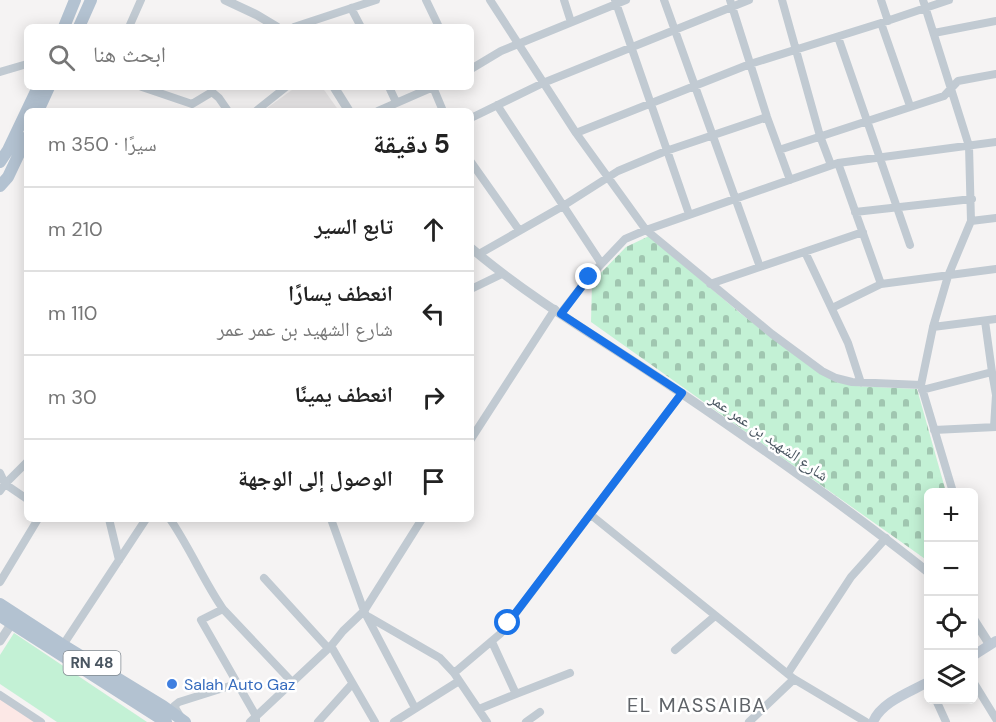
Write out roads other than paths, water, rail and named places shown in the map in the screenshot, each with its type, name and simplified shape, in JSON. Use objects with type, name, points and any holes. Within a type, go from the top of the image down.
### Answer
[{"type":"main road","points":[[65,24],[75,0]]},
{"type":"main road","points":[[80,24],[91,0]]},
{"type":"main road","points":[[28,108],[37,90]]},
{"type":"main road","points":[[39,108],[48,90]]},
{"type":"main road","points":[[0,162],[24,116]]},
{"type":"main road","points":[[0,186],[8,177],[24,143]]},
{"type":"main road","name":"RN 48","points":[[0,604],[14,619],[166,722]]},
{"type":"main road","name":"RN 48","points":[[0,616],[14,619],[63,645],[181,721]]},
{"type":"main road","points":[[978,652],[993,643]]},
{"type":"main road","points":[[873,722],[875,716],[884,707],[924,686]]},
{"type":"street","points":[[130,24],[141,0]]},
{"type":"street","points":[[225,0],[270,24]]},
{"type":"street","points":[[303,24],[376,0]]},
{"type":"street","points":[[426,0],[438,24]]},
{"type":"street","points":[[490,0],[576,134],[646,230],[780,340],[822,371],[836,378],[861,383],[922,388],[992,372]]},
{"type":"street","points":[[564,0],[571,22]]},
{"type":"street","points":[[474,67],[518,43],[615,2],[626,0]]},
{"type":"street","points":[[664,0],[760,267]]},
{"type":"street","points":[[474,116],[543,83],[632,48],[731,4],[749,0]]},
{"type":"street","points":[[782,0],[820,136],[835,164],[855,212],[881,284]]},
{"type":"street","points":[[881,0],[885,22],[910,106]]},
{"type":"street","points":[[576,134],[750,64],[885,22],[924,4],[949,0]]},
{"type":"street","points":[[615,2],[689,214]]},
{"type":"street","points":[[731,4],[790,180]]},
{"type":"street","points":[[924,4],[956,99],[969,146],[971,221],[948,276],[933,327],[922,388],[952,488]]},
{"type":"street","points":[[351,8],[359,24]]},
{"type":"street","points":[[934,33],[996,21]]},
{"type":"street","points":[[838,37],[910,245]]},
{"type":"street","points":[[0,72],[24,65]]},
{"type":"street","points":[[779,150],[944,96],[958,81],[996,74]]},
{"type":"street","points":[[151,90],[192,104],[214,90],[226,108]]},
{"type":"street","points":[[259,108],[282,90]]},
{"type":"street","points":[[336,90],[347,108]]},
{"type":"street","points":[[390,90],[396,102]]},
{"type":"street","points":[[384,108],[426,90]]},
{"type":"street","points":[[434,90],[442,108]]},
{"type":"street","points":[[497,105],[601,263]]},
{"type":"street","points":[[475,251],[563,206],[618,171],[666,151],[767,117]]},
{"type":"street","points":[[474,435],[558,311],[625,239],[689,214],[737,200],[835,164],[879,156],[996,142]]},
{"type":"street","points":[[474,166],[519,230]]},
{"type":"street","points":[[855,212],[972,199]]},
{"type":"street","points":[[971,221],[996,218]]},
{"type":"street","points":[[710,284],[863,232]]},
{"type":"street","name":"شارع الشهيد بن عمر عمر","points":[[475,251],[502,274],[682,393],[886,538],[924,569]]},
{"type":"street","points":[[805,252],[848,343],[861,383]]},
{"type":"street","points":[[832,308],[881,284],[996,269]]},
{"type":"street","points":[[474,288],[502,274]]},
{"type":"street","points":[[933,327],[996,319]]},
{"type":"street","points":[[934,430],[995,427],[996,395],[985,321]]},
{"type":"street","points":[[454,673],[492,642],[682,393]]},
{"type":"street","points":[[2,487],[24,465]]},
{"type":"street","points":[[0,473],[2,487]]},
{"type":"street","points":[[2,487],[24,498]]},
{"type":"street","points":[[591,515],[791,676],[866,722]]},
{"type":"street","points":[[0,582],[36,522]]},
{"type":"street","points":[[110,522],[119,560]]},
{"type":"street","points":[[63,645],[144,522]]},
{"type":"street","points":[[172,522],[182,536],[206,584],[223,609],[292,682]]},
{"type":"street","points":[[332,522],[366,613],[415,708]]},
{"type":"street","points":[[223,609],[201,620],[254,720],[330,647],[343,631],[366,613],[420,522]]},
{"type":"street","points":[[749,722],[791,676],[851,577],[886,538]]},
{"type":"street","points":[[264,578],[330,647],[375,722]]},
{"type":"street","points":[[366,613],[440,658],[454,673],[487,722]]},
{"type":"street","points":[[675,650],[715,616]]},
{"type":"street","points":[[0,640],[14,619]]},
{"type":"street","points":[[978,626],[993,643]]},
{"type":"street","points":[[492,642],[516,694]]},
{"type":"street","points":[[479,709],[570,673]]},
{"type":"street","points":[[394,722],[459,681]]},
{"type":"street","points":[[181,721],[174,706],[179,702],[236,684]]},
{"type":"street","points":[[318,722],[352,684]]},
{"type":"street","points":[[978,690],[996,719]]},
{"type":"street","points":[[0,695],[41,722]]},
{"type":"street","points":[[938,704],[946,722]]},
{"type":"street","points":[[526,722],[540,712]]},
{"type":"place","name":"Salah Auto Gaz","points":[[172,684]]},
{"type":"district","name":"EL MASSAIBA","points":[[697,705]]}]
